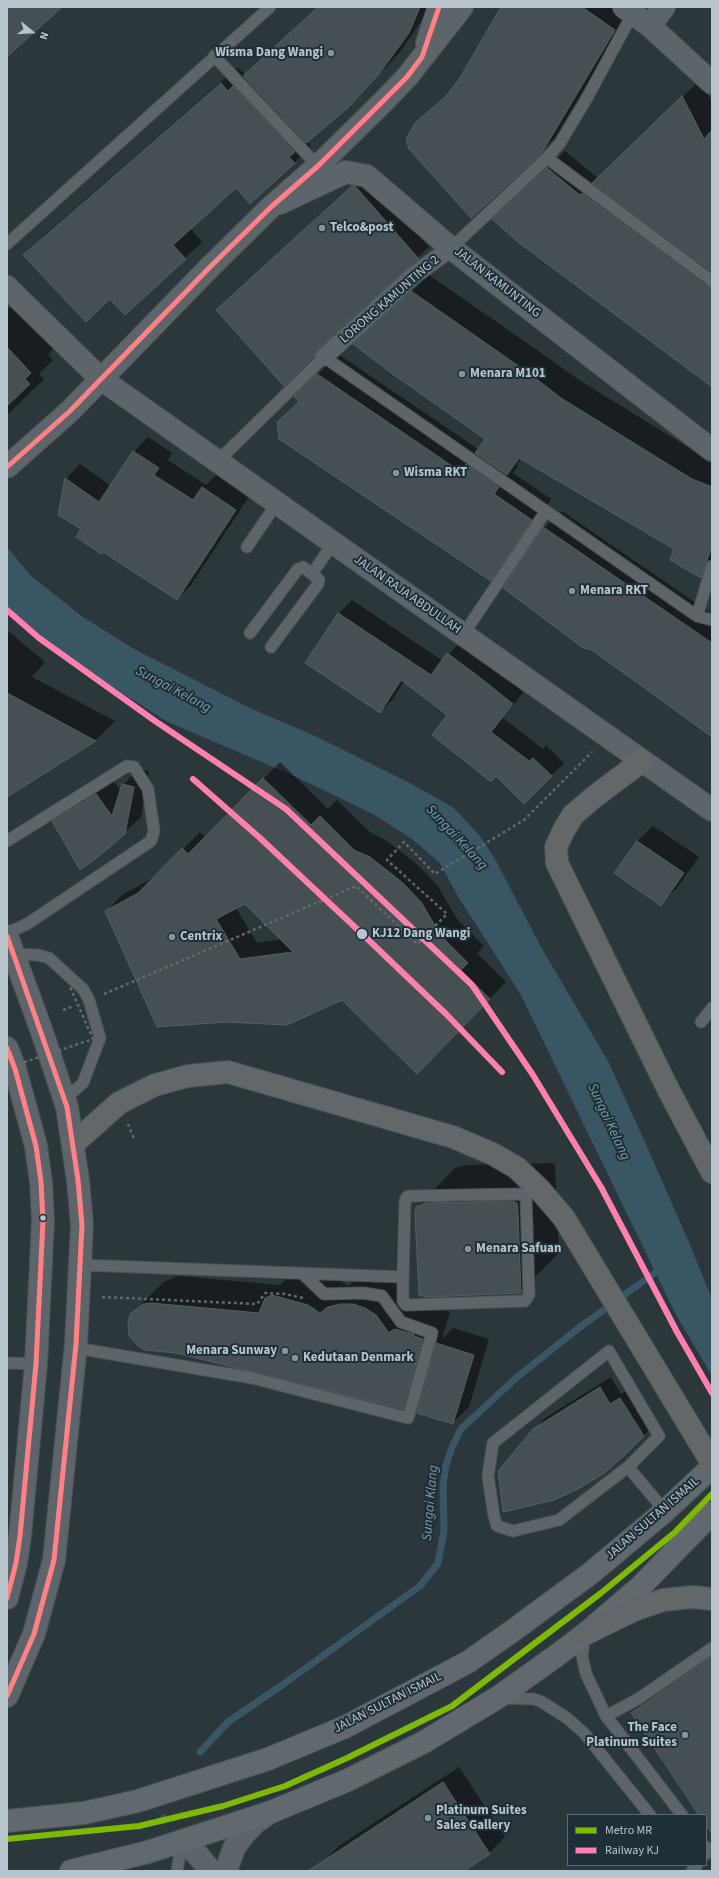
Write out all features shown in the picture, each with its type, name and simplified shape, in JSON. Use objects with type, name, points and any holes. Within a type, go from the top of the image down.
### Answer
[{"type":"highway","points":[[642,761],[594,797],[573,815],[556,847],[557,863],[668,1089],[712,1172]]},
{"type":"highway","points":[[73,1144],[119,1103],[155,1085],[188,1076],[228,1072],[261,1080],[453,1137],[493,1154],[517,1168],[540,1190],[564,1218],[712,1463]]},
{"type":"highway","points":[[585,1634],[634,1610],[664,1600],[692,1597],[712,1599]]},
{"type":"main road","name":"JALAN SULTAN ISMAIL","points":[[7,1822],[84,1813],[138,1801],[268,1759],[345,1727],[468,1662],[592,1573],[665,1511],[712,1467]]},
{"type":"main road","points":[[73,1871],[148,1852],[271,1812],[348,1780],[417,1745],[497,1698],[550,1661],[585,1634],[641,1586],[712,1512]]},
{"type":"street","points":[[422,57],[439,7]]},
{"type":"street","points":[[7,467],[70,411],[102,380],[211,266],[271,207],[318,166],[389,96],[407,77],[462,7]]},
{"type":"street","points":[[650,26],[664,7]]},
{"type":"street","points":[[628,10],[650,26],[712,83]]},
{"type":"street","name":"JALAN KAMUNTING","points":[[271,207],[346,172],[367,176],[451,248],[712,450]]},
{"type":"street","name":"LORONG KAMUNTING 2","points":[[324,357],[414,276],[451,248]]},
{"type":"street","name":"JALAN RAJA ABDULLAH","points":[[7,287],[102,380],[642,761],[711,807]]},
{"type":"street","points":[[7,1696],[34,1634],[54,1560],[76,1348],[82,1225],[73,1144],[65,1099],[10,945]]},
{"type":"street","points":[[7,1048],[15,1069],[36,1146],[41,1182],[43,1233],[36,1364],[17,1556],[7,1598]]},
{"type":"street","points":[[226,1871],[234,1848],[244,1834],[256,1822],[271,1812]]},
{"type":"street","points":[[182,1841],[196,1853],[211,1871]]},
{"type":"lane","points":[[7,244],[270,7]]},
{"type":"lane","name":"LORONG KAMUNTING 2","points":[[451,248],[547,158],[560,143],[588,98],[628,10]]},
{"type":"lane","points":[[214,56],[318,166]]},
{"type":"lane","points":[[547,158],[712,281]]},
{"type":"lane","points":[[324,357],[697,616],[712,620]]},
{"type":"lane","name":"LORONG KAMUNTING 2","points":[[218,462],[324,357]]},
{"type":"lane","points":[[247,547],[276,503]]},
{"type":"lane","points":[[464,635],[546,511]]},
{"type":"lane","points":[[312,574],[333,543]]},
{"type":"lane","points":[[697,616],[712,566]]},
{"type":"lane","points":[[250,632],[298,569],[303,568],[312,574],[319,580],[318,584],[271,647]]},
{"type":"lane","points":[[7,841],[127,766],[134,767],[148,789],[154,831],[151,841],[27,924],[7,933]]},
{"type":"lane","points":[[10,945],[49,958],[83,989],[89,1000],[100,1038],[83,1083],[65,1099]]},
{"type":"lane","points":[[701,1022],[712,1008]]},
{"type":"lane","points":[[521,1194],[526,1197],[529,1295],[526,1301],[406,1305],[404,1301],[403,1277],[405,1201],[407,1197],[521,1194]]},
{"type":"lane","points":[[81,1265],[403,1277]]},
{"type":"lane","points":[[76,1348],[252,1378],[408,1418],[432,1333],[401,1322],[382,1296],[363,1293],[328,1298],[303,1274]]},
{"type":"lane","points":[[609,1351],[658,1436],[628,1468],[559,1520],[513,1531],[498,1526],[494,1516],[488,1476],[493,1443],[609,1351]]},
{"type":"lane","points":[[7,1363],[36,1364]]},
{"type":"lane","points":[[628,1468],[665,1511]]},
{"type":"lane","points":[[585,1634],[582,1656],[586,1674],[606,1716],[681,1814]]},
{"type":"lane","points":[[606,1716],[638,1699],[712,1648]]},
{"type":"lane","points":[[497,1698],[534,1700],[542,1702],[567,1718],[584,1733],[649,1814]]},
{"type":"lane","points":[[176,1871],[182,1841]]},
{"type":"path","points":[[136,980],[356,886],[417,944],[447,914],[387,860],[404,842],[436,874],[524,820],[596,748]]},
{"type":"path","points":[[7,1068],[93,1039],[70,987]]},
{"type":"path","points":[[127,1122],[134,1139]]},
{"type":"path","points":[[102,1297],[257,1304],[265,1293],[285,1294],[311,1299],[328,1298]]},
{"type":"water","name":"Sungai Kelang","points":[[7,547],[30,575],[83,617],[134,649],[250,708],[315,736],[412,784],[454,808],[480,836],[495,859],[541,947],[608,1061],[688,1240],[712,1299],[712,1376],[675,1313],[521,995],[459,898],[439,862],[412,839],[373,814],[292,775],[168,722],[114,688],[57,649],[7,607]]},
{"type":"building","points":[[7,7],[62,7],[7,57]]},
{"type":"building","name":"Wisma Dang Wangi","points":[[318,7],[420,7],[409,33],[379,74],[349,107],[306,143],[243,76]]},
{"type":"building","points":[[501,7],[582,7],[615,30],[541,154],[471,218],[409,149],[406,139],[415,123],[445,97],[458,81]]},
{"type":"building","points":[[221,83],[228,91],[233,86],[295,152],[289,157],[295,163],[250,204],[236,188],[173,245],[186,259],[125,315],[110,299],[86,322],[23,255]]},
{"type":"building","points":[[682,96],[704,139],[712,130],[712,272],[592,183]]},
{"type":"building","points":[[547,168],[580,195],[582,193],[708,287],[712,288],[712,387],[518,242],[492,219]]},
{"type":"building","points":[[352,186],[355,186],[419,259],[407,268],[317,350],[314,356],[284,386],[216,310]]},
{"type":"building","points":[[411,291],[530,374],[561,398],[692,479],[712,487],[712,546],[701,578],[670,560],[674,549],[519,458],[507,475],[475,453],[485,439],[394,375],[353,344]]},
{"type":"building","points":[[7,347],[31,373],[25,379],[30,384],[7,406]]},
{"type":"building","name":"Wisma RKT","points":[[317,374],[461,472],[466,464],[499,487],[494,494],[532,520],[491,581],[279,439],[277,422],[299,402],[294,396]]},
{"type":"building","points":[[133,451],[159,468],[154,475],[193,500],[202,487],[236,510],[177,600],[103,552],[101,554],[76,537],[81,529],[58,515],[65,478],[99,502]]},
{"type":"building","points":[[543,527],[712,643],[712,737],[592,650],[583,648],[503,588]]},
{"type":"building","points":[[338,613],[431,675],[447,653],[478,676],[513,704],[491,732],[529,761],[533,758],[552,776],[524,804],[496,776],[491,782],[432,735],[447,715],[401,680],[380,713],[305,663]]},
{"type":"building","points":[[7,693],[96,741],[7,797]]},
{"type":"building","points":[[263,778],[311,825],[320,816],[354,850],[370,857],[403,883],[421,902],[441,936],[468,963],[461,970],[490,999],[417,1074],[342,1000],[287,1025],[226,1022],[157,1027],[105,911],[138,893],[182,848],[188,854]],"holes":[[[245,904],[293,952],[240,959],[216,919]]]},
{"type":"building","points":[[122,784],[134,787],[125,834],[80,870],[52,821],[96,794],[112,816]]},
{"type":"building","points":[[637,841],[684,873],[661,906],[614,873]]},
{"type":"building","name":"Menara Safuan","points":[[512,1201],[517,1203],[518,1212],[521,1293],[426,1297],[419,1295],[415,1215],[416,1207],[425,1203]]},
{"type":"building","name":"Menara Sunway","points":[[272,1295],[308,1305],[320,1313],[328,1307],[340,1304],[353,1304],[365,1308],[376,1315],[389,1333],[394,1329],[414,1334],[414,1336],[423,1339],[403,1409],[176,1353],[146,1350],[139,1347],[129,1336],[128,1321],[131,1313],[143,1304],[151,1303],[259,1313],[265,1298]]},
{"type":"building","points":[[436,1343],[474,1355],[453,1424],[417,1413]]},
{"type":"building","points":[[600,1387],[610,1404],[620,1398],[644,1436],[603,1474],[578,1489],[554,1500],[503,1512],[498,1471],[533,1429]]},
{"type":"building","name":"The Face Platinum Suites","points":[[712,1656],[712,1834],[707,1826],[707,1814],[698,1814],[631,1713]]},
{"type":"building","name":"Platinum Suites Sales Gallery","points":[[443,1782],[490,1854],[464,1871],[308,1871]]},
{"type":"waterway","name":"Sungai Klang","points":[[200,1752],[228,1722],[420,1586],[438,1563],[444,1531],[443,1485],[446,1465],[452,1447],[461,1429],[516,1378],[580,1327],[663,1267]]},
{"type":"waterway","points":[[161,1821],[164,1818]]},
{"type":"metro line","name":"MR","points":[[7,1839],[139,1826],[223,1806],[285,1786],[347,1758],[452,1706],[601,1593],[674,1533],[712,1494]]},
{"type":"rail line","name":"KJ","points":[[7,610],[39,638],[155,721],[286,809],[472,985],[533,1075],[601,1187],[677,1332],[712,1393]]},
{"type":"rail line","name":"KJ","points":[[193,779],[260,838],[358,930],[446,1014],[502,1072]]},
{"type":"transit line","points":[[7,467],[70,411],[211,266],[271,207],[318,166],[407,77],[422,57],[439,7]]},
{"type":"transit line","points":[[7,936],[67,1107],[78,1180],[82,1225],[76,1344],[54,1560],[34,1634],[7,1696]]},
{"type":"transit line","points":[[7,1048],[15,1069],[36,1146],[41,1182],[43,1221],[36,1364],[20,1536],[16,1563],[7,1598]]},
{"type":"place","name":"Wisma Dang Wangi","points":[[331,53]]},
{"type":"place","name":"Telco&post","points":[[322,228]]},
{"type":"place","name":"Menara M101","points":[[462,374]]},
{"type":"place","name":"Wisma RKT","points":[[396,473]]},
{"type":"place","name":"Menara RKT","points":[[572,591]]},
{"type":"place","name":"KJ12 Dang Wangi","points":[[362,934]]},
{"type":"place","name":"Centrix","points":[[172,937]]},
{"type":"place","name":"Menara Safuan","points":[[468,1249]]},
{"type":"place","name":"Menara Sunway","points":[[285,1351]]},
{"type":"place","name":"Kedutaan Denmark","points":[[295,1358]]},
{"type":"place","name":"The Face Platinum Suites","points":[[685,1735]]},
{"type":"place","name":"Platinum Suites Sales Gallery","points":[[428,1818]]}]
